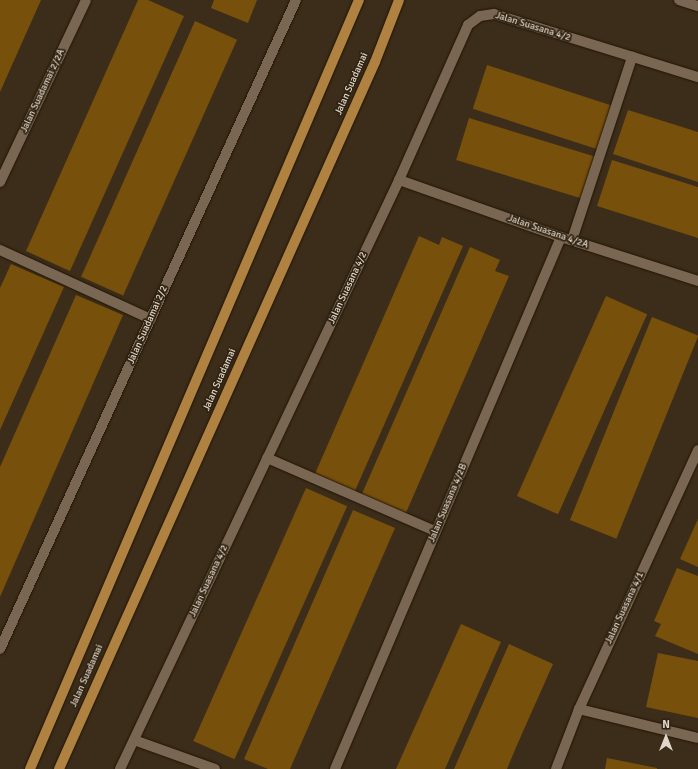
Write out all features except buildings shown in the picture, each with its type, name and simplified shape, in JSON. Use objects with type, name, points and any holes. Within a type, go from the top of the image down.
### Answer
[{"type":"main road","name":"Jalan Suadamai","points":[[30,769],[359,0]]},
{"type":"main road","name":"Jalan Suadamai","points":[[59,769],[372,69],[400,0]]},
{"type":"street","name":"Jalan Suadamai 2/2A","points":[[0,182],[86,0]]},
{"type":"street","name":"Jalan Suadamai 2/2","points":[[0,649],[296,0]]},
{"type":"street","points":[[679,0],[698,6]]},
{"type":"street","name":"Jalan Suasana 4/2","points":[[120,769],[399,180],[468,25],[480,16],[494,14],[698,77]]},
{"type":"street","points":[[572,240],[632,57]]},
{"type":"street","name":"Jalan Suasana 4/2A","points":[[399,180],[561,237],[698,281]]},
{"type":"street","name":"Jalan Suasana 4/2B","points":[[335,769],[561,237]]},
{"type":"street","points":[[0,250],[151,319]]},
{"type":"street","name":"Jalan Suasana 4/1","points":[[556,769],[579,709],[698,450]]},
{"type":"street","points":[[267,458],[436,532]]},
{"type":"street","points":[[579,709],[698,738]]},
{"type":"street","points":[[134,740],[215,769]]}]
